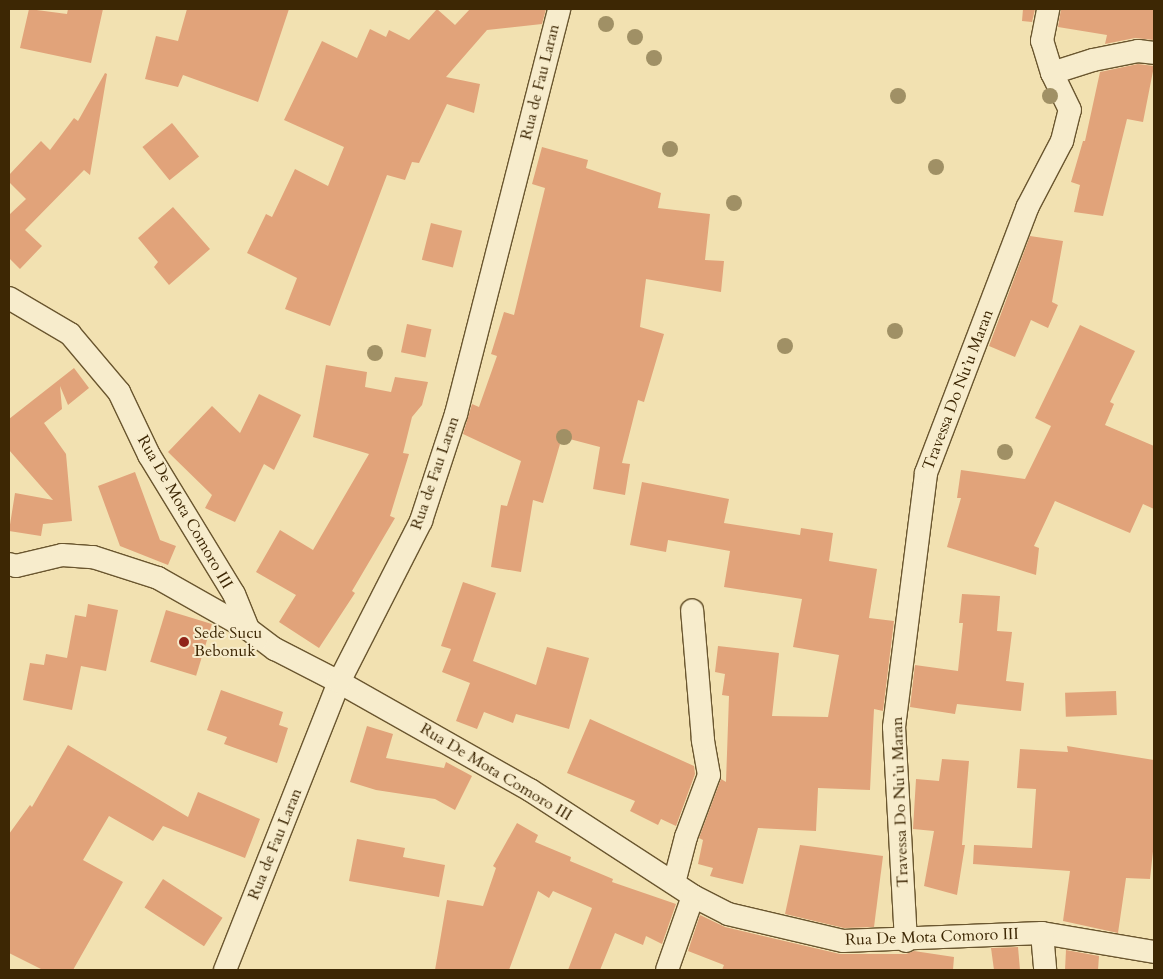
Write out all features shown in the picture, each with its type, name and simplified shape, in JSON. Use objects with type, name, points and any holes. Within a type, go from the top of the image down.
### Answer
[{"type":"street","name":"Rua de Fau Laran","points":[[226,970],[339,682],[421,521],[453,423],[559,9]]},
{"type":"street","name":"Travessa Do Nu’u Maran","points":[[906,941],[894,727],[926,473],[1027,208],[1062,141],[1070,110],[1052,73],[1042,41],[1048,9]]},
{"type":"street","points":[[1052,73],[1093,60],[1138,51],[1154,54]]},
{"type":"street","name":"Rua De Mota Comoro III","points":[[9,298],[70,334],[119,392],[149,455],[234,594],[248,629],[275,649],[339,682],[530,790],[692,896],[728,914],[843,941],[906,941],[1042,933],[1154,952]]},
{"type":"street","points":[[9,564],[16,566],[62,555],[93,557],[158,578],[248,629]]},
{"type":"street","points":[[674,883],[686,838],[709,775],[703,740],[692,610]]},
{"type":"street","points":[[667,970],[692,896]]},
{"type":"street","points":[[1042,933],[1045,970]]},
{"type":"building","points":[[29,9],[67,14],[68,9],[103,9],[91,63],[20,48]]},
{"type":"building","points":[[187,9],[289,9],[258,102],[183,75],[178,87],[145,79],[156,36],[178,41]]},
{"type":"building","points":[[437,9],[455,25],[470,9],[546,9],[542,24],[487,30],[446,77],[480,84],[474,113],[447,104],[419,163],[412,162],[405,180],[387,175],[330,326],[285,309],[297,278],[247,253],[266,214],[272,217],[295,169],[328,186],[344,147],[284,120],[322,41],[357,58],[370,29],[386,37],[389,30],[409,40]]},
{"type":"building","points":[[1023,9],[1035,9],[1032,22],[1022,21]]},
{"type":"building","points":[[1061,9],[1154,9],[1154,40],[1135,38],[1105,44],[1107,35],[1058,27]]},
{"type":"building","points":[[1138,64],[1154,66],[1143,122],[1127,119],[1103,216],[1074,212],[1080,185],[1071,182],[1083,141],[1085,141],[1100,72]]},
{"type":"building","points":[[105,73],[107,74],[90,175],[84,170],[25,230],[42,246],[20,269],[9,258],[9,215],[26,199],[9,182],[9,175],[41,141],[50,150],[74,118],[78,121]]},
{"type":"building","points":[[172,123],[199,156],[170,180],[142,147]]},
{"type":"building","points":[[542,147],[588,160],[586,168],[661,193],[658,208],[710,214],[705,260],[724,261],[721,292],[646,279],[640,327],[664,334],[644,402],[638,400],[622,463],[630,464],[625,495],[593,489],[600,447],[562,437],[543,503],[533,500],[521,572],[491,567],[501,505],[507,506],[521,461],[463,434],[472,404],[479,407],[497,356],[491,354],[504,312],[514,315],[545,188],[532,184]]},
{"type":"building","points":[[173,207],[210,249],[169,285],[154,267],[158,262],[138,238]]},
{"type":"building","points":[[431,223],[462,231],[453,268],[422,260]]},
{"type":"building","points":[[1030,236],[1063,241],[1052,302],[1058,305],[1048,328],[1031,320],[1015,357],[989,346]]},
{"type":"building","points":[[407,324],[431,329],[425,358],[401,352]]},
{"type":"building","points":[[1080,325],[1135,351],[1110,402],[1114,404],[1105,425],[1154,446],[1154,509],[1143,504],[1130,533],[1055,501],[1034,546],[1039,548],[1036,575],[947,547],[961,498],[957,498],[961,470],[1025,479],[1051,426],[1035,418]]},
{"type":"building","points":[[326,365],[367,372],[365,387],[391,392],[395,377],[428,382],[422,405],[412,417],[403,453],[409,454],[390,516],[395,518],[352,591],[355,593],[319,648],[279,622],[296,595],[256,572],[280,530],[313,550],[369,454],[313,437]]},
{"type":"building","points":[[74,368],[89,388],[68,405],[60,386],[62,409],[44,423],[66,454],[72,521],[43,524],[41,536],[9,531],[15,493],[53,500],[9,450],[9,419]]},
{"type":"building","points":[[259,394],[301,415],[274,470],[264,464],[235,522],[205,508],[212,495],[168,452],[212,406],[240,433]]},
{"type":"building","points":[[135,472],[160,540],[176,546],[168,565],[120,546],[98,486]]},
{"type":"building","points":[[642,482],[729,499],[724,523],[800,535],[801,528],[833,533],[829,561],[877,569],[869,618],[894,621],[883,711],[874,709],[870,790],[818,788],[816,831],[758,828],[743,884],[710,876],[713,868],[698,864],[703,840],[699,838],[721,779],[726,782],[729,696],[722,695],[725,674],[715,672],[718,646],[779,653],[772,716],[828,717],[839,655],[793,647],[802,599],[724,587],[730,551],[668,540],[666,552],[630,545]]},
{"type":"building","points":[[463,582],[496,593],[473,661],[536,685],[547,647],[589,658],[569,729],[516,714],[513,723],[484,712],[477,729],[456,721],[470,683],[442,672],[451,649],[441,646]]},
{"type":"building","points":[[962,594],[1000,596],[997,631],[1012,632],[1006,681],[1024,683],[1021,711],[957,704],[955,714],[910,707],[915,665],[958,671],[963,623],[959,623]]},
{"type":"building","points":[[88,604],[118,610],[106,671],[81,666],[72,710],[23,700],[30,663],[44,665],[46,654],[67,658],[75,615],[86,617]]},
{"type":"building","name":"Sede Sucu Bebonuk","points":[[166,610],[212,624],[196,676],[150,662]]},
{"type":"building","points":[[221,690],[283,712],[279,725],[288,728],[277,763],[224,744],[227,737],[207,730]]},
{"type":"building","points":[[1116,691],[1117,715],[1066,717],[1065,693]]},
{"type":"building","points":[[590,719],[694,766],[695,774],[676,826],[661,819],[658,825],[630,811],[635,801],[567,773]]},
{"type":"building","points":[[367,726],[393,734],[386,758],[444,768],[446,762],[472,776],[455,810],[435,799],[376,790],[350,782]]},
{"type":"building","points":[[68,745],[188,817],[198,792],[260,819],[245,858],[163,826],[153,841],[109,816],[83,860],[123,882],[73,970],[43,970],[9,953],[9,834],[30,805],[32,807]]},
{"type":"building","points":[[1067,746],[1154,760],[1154,842],[1150,879],[1126,878],[1118,933],[1063,921],[1070,871],[973,864],[974,845],[1032,848],[1036,789],[1017,788],[1020,749],[1068,752]]},
{"type":"building","points":[[942,759],[969,761],[962,845],[965,845],[957,895],[924,886],[934,831],[913,829],[916,779],[939,781]]},
{"type":"building","points":[[517,823],[538,835],[535,842],[571,857],[570,861],[613,879],[612,882],[676,904],[662,944],[646,936],[643,945],[615,933],[600,970],[568,970],[592,908],[553,891],[549,898],[538,891],[509,970],[435,970],[447,900],[483,906],[496,868],[493,866]]},
{"type":"building","points":[[357,839],[405,848],[403,857],[445,865],[439,897],[349,881]]},
{"type":"building","points":[[800,845],[883,856],[874,927],[844,928],[785,914]]},
{"type":"building","points":[[163,879],[223,918],[204,946],[144,908]]},
{"type":"building","points":[[700,915],[725,927],[840,954],[906,954],[914,951],[954,957],[953,970],[722,970],[724,965],[688,951]]},
{"type":"building","points":[[1018,947],[1020,970],[994,970],[991,948]]},
{"type":"building","points":[[1066,950],[1099,956],[1098,970],[1065,970]]},
{"type":"place","name":"Sede Sucu Bebonuk","points":[[184,642]]}]
